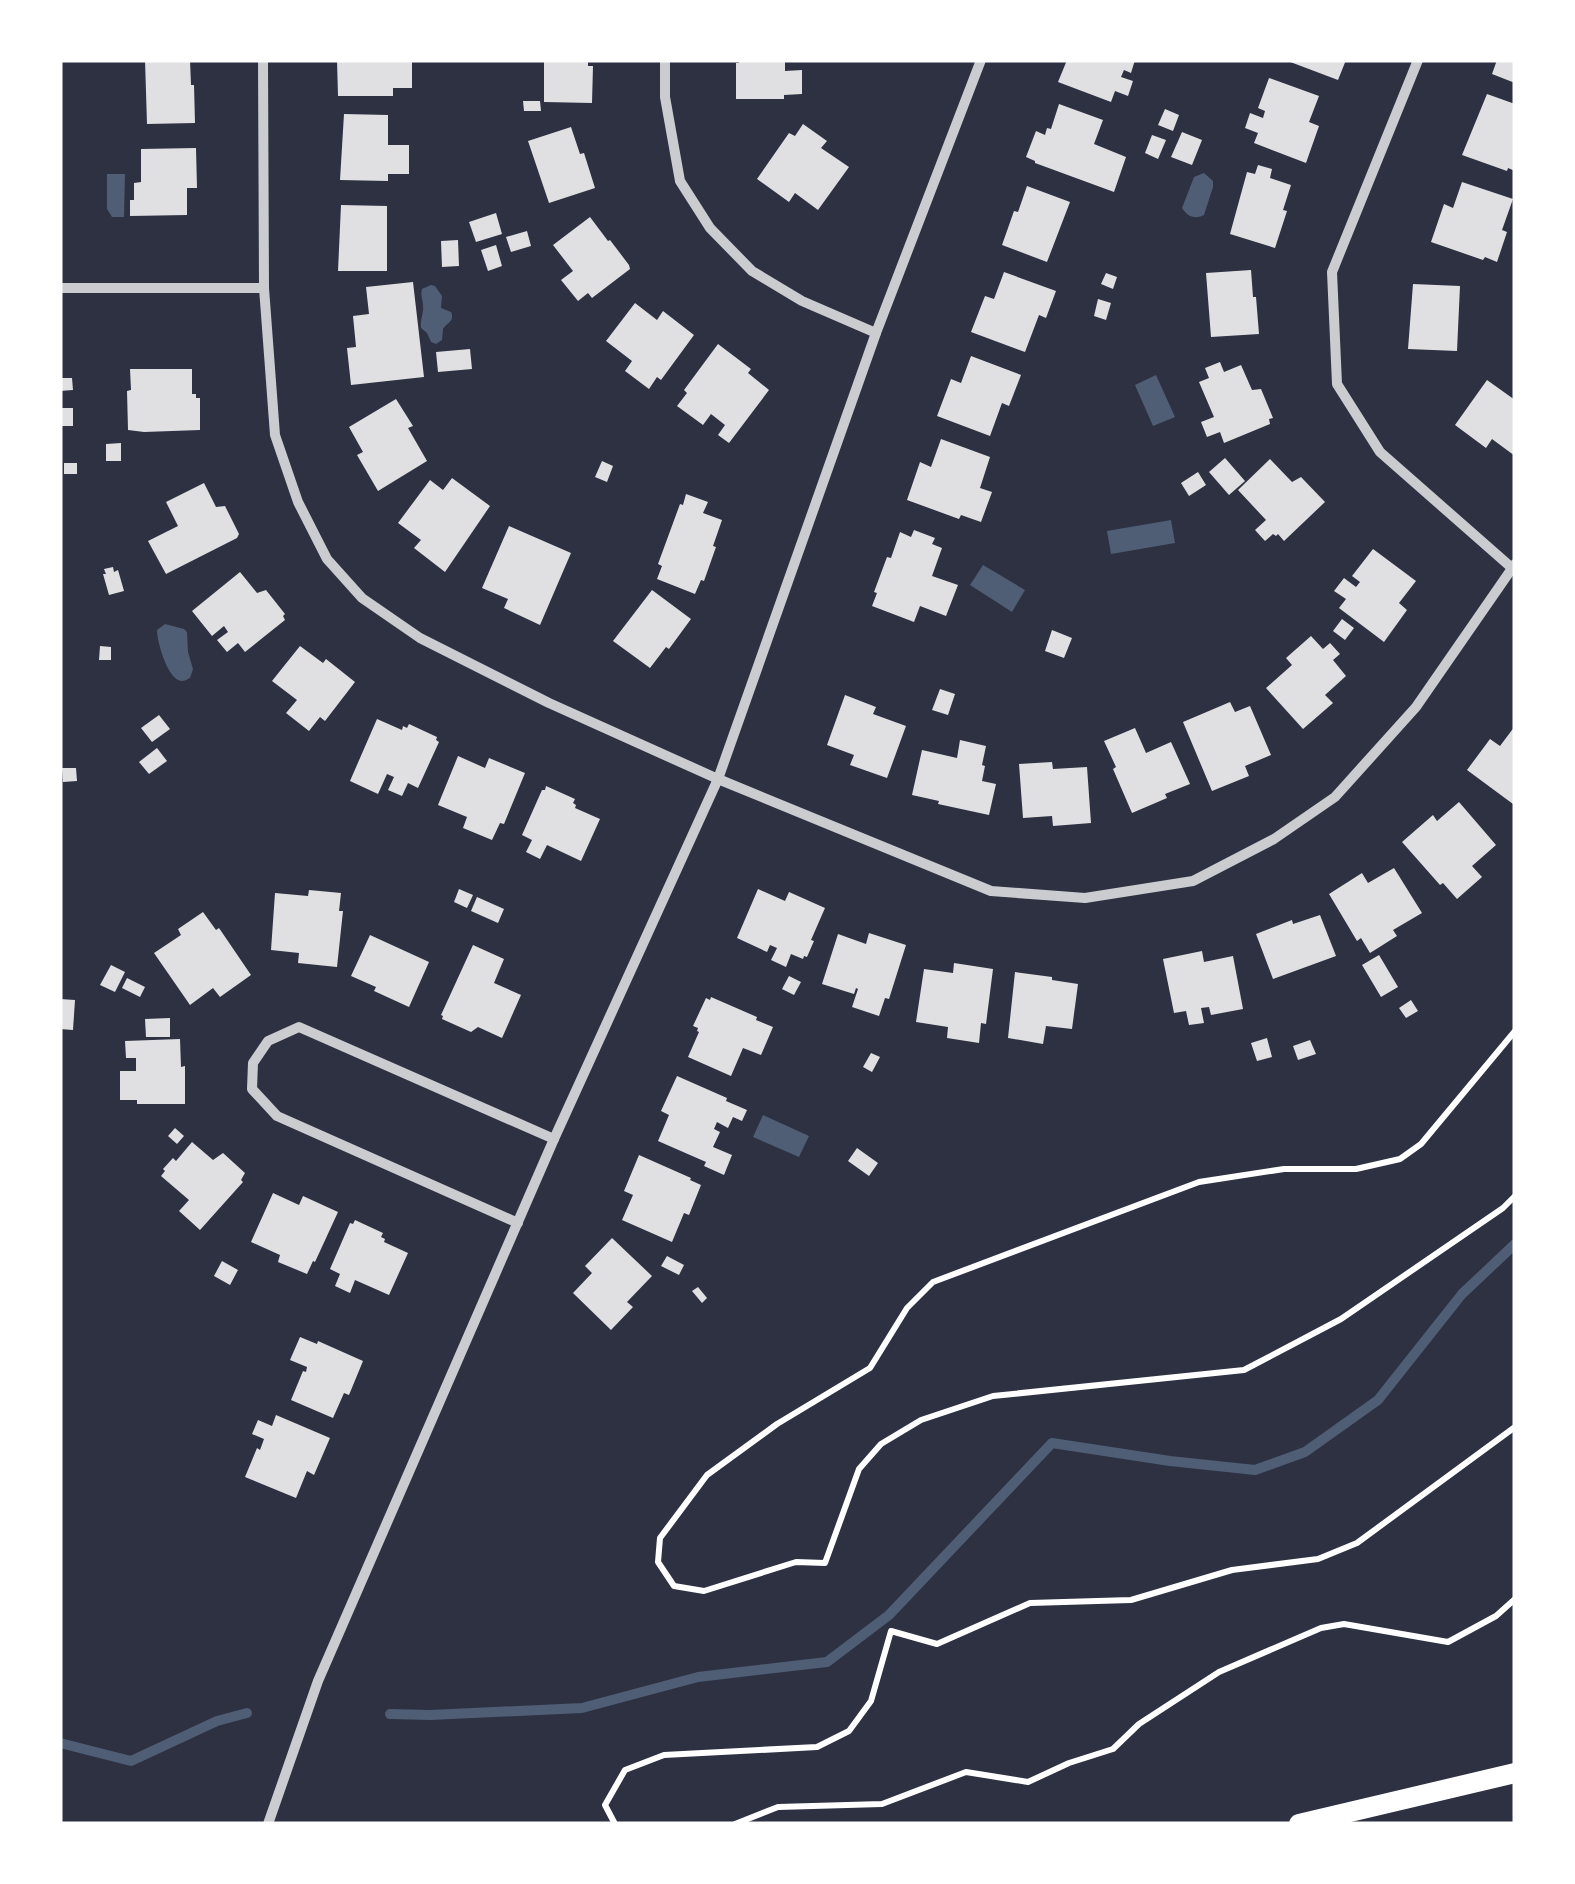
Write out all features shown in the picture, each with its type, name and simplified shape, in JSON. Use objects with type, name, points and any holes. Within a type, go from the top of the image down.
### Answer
[{"type":"main road","points":[[1299,1824],[1515,1773]]},
{"type":"street","points":[[263,60],[264,288],[275,435],[298,502],[320,545],[362,598],[420,638],[549,704],[718,778],[991,891],[1085,898],[1193,881],[1274,839],[1335,796],[1416,707],[1513,566],[1380,452],[1337,384],[1332,272],[1418,60]]},
{"type":"street","points":[[665,60],[665,97],[680,181],[710,228],[752,272],[802,301],[876,333]]},
{"type":"street","points":[[268,1824],[318,1681],[554,1139],[718,778],[876,333],[981,60]]},
{"type":"street","points":[[60,288],[264,288]]},
{"type":"street","points":[[518,1223],[277,1116],[252,1089],[252,1063],[268,1041],[299,1027],[554,1139]]},
{"type":"path","points":[[1515,1030],[1422,1144],[1400,1159],[1356,1169],[1284,1169],[1199,1182],[934,1282],[907,1308],[870,1368],[777,1424],[708,1475],[660,1538],[658,1562],[674,1586],[704,1591],[796,1562],[825,1563],[859,1469],[880,1444],[921,1420],[993,1396],[1244,1370],[1341,1320],[1515,1196]]},
{"type":"path","points":[[616,1824],[605,1805],[625,1770],[664,1755],[817,1747],[849,1731],[871,1701],[891,1631],[936,1644],[1030,1603],[1131,1600],[1232,1570],[1318,1559],[1357,1543],[1515,1427]]},
{"type":"path","points":[[736,1824],[778,1807],[882,1804],[966,1772],[1028,1782],[1112,1749],[1139,1724],[1219,1672],[1321,1628],[1344,1624],[1448,1642],[1496,1616],[1515,1599]]},
{"type":"water","points":[[1204,173],[1213,181],[1213,187],[1204,215],[1191,216],[1182,208],[1194,177]]},
{"type":"water","points":[[107,174],[125,174],[124,217],[112,217],[107,209]]},
{"type":"water","points":[[431,285],[442,296],[441,308],[452,315],[443,329],[442,340],[436,344],[421,328],[422,289]]},
{"type":"water","points":[[1156,375],[1175,417],[1153,426],[1135,385]]},
{"type":"water","points":[[1171,520],[1175,543],[1111,554],[1107,531]]},
{"type":"water","points":[[983,565],[1025,590],[1012,612],[970,585]]},
{"type":"water","points":[[165,624],[187,632],[193,669],[184,681],[172,675],[161,651],[157,630]]},
{"type":"water","points":[[763,1115],[809,1136],[799,1157],[753,1137]]},
{"type":"building","points":[[145,60],[190,60],[195,123],[147,124]]},
{"type":"building","points":[[337,60],[412,61],[412,88],[393,88],[393,96],[338,96]]},
{"type":"building","points":[[544,60],[588,60],[588,66],[593,66],[592,103],[544,102]]},
{"type":"building","points":[[739,60],[785,60],[785,71],[802,70],[802,94],[784,95],[784,99],[736,99]]},
{"type":"building","points":[[1067,60],[1135,60],[1131,73],[1124,70],[1121,77],[1133,81],[1128,96],[1115,91],[1111,102],[1058,82]]},
{"type":"building","points":[[1285,60],[1346,60],[1338,80]]},
{"type":"building","points":[[1497,60],[1515,60],[1515,83],[1492,74]]},
{"type":"building","points":[[1269,78],[1319,96],[1309,122],[1319,126],[1306,163],[1254,143],[1258,133],[1245,128],[1250,113],[1263,118],[1265,111],[1258,108]]},
{"type":"building","points":[[1487,94],[1515,104],[1515,171],[1462,155]]},
{"type":"building","points":[[523,101],[540,101],[541,111],[524,111]]},
{"type":"building","points":[[1059,104],[1103,120],[1094,144],[1126,157],[1114,192],[1026,157],[1036,131],[1045,135],[1047,128],[1051,129]]},
{"type":"building","points":[[1165,109],[1179,115],[1173,131],[1158,125]]},
{"type":"building","points":[[344,114],[388,115],[388,145],[409,145],[409,174],[388,174],[388,181],[340,180]]},
{"type":"building","points":[[803,124],[827,141],[821,148],[849,167],[818,210],[795,193],[789,202],[757,179],[789,133],[795,136]]},
{"type":"building","points":[[571,127],[595,188],[549,203],[528,141]]},
{"type":"building","points":[[1182,132],[1202,140],[1192,165],[1171,157]]},
{"type":"building","points":[[1152,135],[1166,140],[1158,159],[1145,153]]},
{"type":"building","points":[[196,148],[197,188],[187,188],[187,215],[130,216],[134,183],[141,182],[141,149]]},
{"type":"building","points":[[1258,165],[1272,169],[1270,178],[1291,185],[1275,248],[1230,234],[1247,172],[1255,174]]},
{"type":"building","points":[[1462,182],[1513,199],[1502,230],[1507,232],[1497,262],[1431,242],[1444,204],[1453,208]]},
{"type":"building","points":[[1027,186],[1070,202],[1047,262],[1002,245]]},
{"type":"building","points":[[341,205],[387,206],[387,271],[338,271]]},
{"type":"building","points":[[496,213],[502,234],[476,242],[469,222]]},
{"type":"building","points":[[590,217],[630,269],[592,298],[588,293],[578,301],[561,280],[573,271],[553,245]]},
{"type":"building","points":[[527,231],[531,246],[511,252],[506,237]]},
{"type":"building","points":[[458,240],[459,266],[442,267],[441,241]]},
{"type":"building","points":[[496,245],[502,266],[488,271],[481,250]]},
{"type":"building","points":[[1251,270],[1259,334],[1211,337],[1206,273]]},
{"type":"building","points":[[1004,272],[1056,291],[1046,318],[1039,315],[1025,352],[971,332],[985,296],[994,299]]},
{"type":"building","points":[[1106,273],[1117,277],[1113,289],[1101,284]]},
{"type":"building","points":[[413,282],[424,377],[351,385],[347,348],[356,347],[353,316],[369,314],[366,287]]},
{"type":"building","points":[[1413,284],[1460,286],[1457,351],[1408,349]]},
{"type":"building","points":[[1098,299],[1111,303],[1106,320],[1094,316]]},
{"type":"building","points":[[635,303],[657,320],[663,311],[694,335],[661,380],[657,377],[649,389],[625,371],[632,361],[606,341]]},
{"type":"building","points":[[718,344],[751,369],[748,373],[769,390],[729,443],[718,435],[725,425],[711,414],[703,425],[677,406]]},
{"type":"building","points":[[470,349],[472,369],[438,372],[436,352]]},
{"type":"building","points":[[971,356],[1021,375],[1009,406],[1002,403],[990,436],[937,416],[951,379],[961,383]]},
{"type":"building","points":[[1220,362],[1224,372],[1241,365],[1252,390],[1261,389],[1273,418],[1269,419],[1270,424],[1224,443],[1220,432],[1207,437],[1201,422],[1214,417],[1199,382],[1209,378],[1205,368]]},
{"type":"building","points":[[130,369],[192,369],[192,394],[200,398],[200,430],[128,430]]},
{"type":"building","points":[[60,378],[72,378],[73,390],[60,391]]},
{"type":"building","points":[[1487,380],[1515,400],[1515,456],[1492,439],[1486,448],[1455,425]]},
{"type":"building","points":[[396,399],[413,426],[408,428],[427,461],[378,491],[357,455],[363,452],[349,427]]},
{"type":"building","points":[[61,408],[73,408],[73,426],[62,426]]},
{"type":"building","points":[[941,439],[990,457],[980,488],[992,492],[981,522],[961,515],[959,519],[907,500],[920,462],[931,467]]},
{"type":"building","points":[[121,443],[121,461],[106,461],[106,444]]},
{"type":"building","points":[[1225,458],[1245,481],[1229,495],[1209,472]]},
{"type":"building","points":[[1270,459],[1292,482],[1301,477],[1325,502],[1284,541],[1273,534],[1265,541],[1255,530],[1266,520],[1238,490]]},
{"type":"building","points":[[602,461],[613,466],[607,482],[595,477]]},
{"type":"building","points":[[64,463],[77,463],[77,474],[64,474]]},
{"type":"building","points":[[1198,472],[1206,485],[1189,496],[1181,483]]},
{"type":"building","points":[[452,478],[490,506],[445,572],[414,548],[421,540],[398,523],[430,480],[443,490]]},
{"type":"building","points":[[204,483],[216,507],[225,506],[239,534],[166,574],[148,541],[178,526],[166,502]]},
{"type":"building","points":[[686,494],[708,502],[703,513],[722,520],[704,581],[701,580],[695,594],[657,579],[662,566],[658,564]]},
{"type":"building","points":[[509,526],[571,553],[540,625],[504,608],[508,599],[482,588]]},
{"type":"building","points":[[914,530],[935,538],[932,544],[942,548],[932,576],[958,585],[946,616],[920,606],[914,622],[872,606],[887,557],[891,558],[900,532],[911,537]]},
{"type":"building","points":[[1373,549],[1416,581],[1399,603],[1407,610],[1384,642],[1339,608],[1346,599],[1334,591],[1344,578],[1356,587],[1360,582],[1352,576]]},
{"type":"building","points":[[113,567],[114,572],[118,570],[124,591],[109,595],[103,574],[104,569]]},
{"type":"building","points":[[240,572],[257,593],[266,590],[285,614],[285,620],[245,652],[238,643],[227,652],[217,640],[228,632],[224,626],[212,636],[192,611]]},
{"type":"building","points":[[652,590],[691,619],[650,668],[613,641]]},
{"type":"building","points":[[1342,619],[1354,628],[1345,640],[1333,631]]},
{"type":"building","points":[[1052,630],[1072,638],[1064,658],[1045,651]]},
{"type":"building","points":[[1311,636],[1323,649],[1330,643],[1340,654],[1333,660],[1346,676],[1325,695],[1333,703],[1303,729],[1266,688],[1292,665],[1286,658]]},
{"type":"building","points":[[100,646],[111,647],[111,660],[99,660]]},
{"type":"building","points":[[300,646],[323,663],[326,659],[355,682],[325,721],[320,717],[309,731],[286,713],[297,700],[272,681]]},
{"type":"building","points":[[940,689],[955,694],[948,715],[932,710]]},
{"type":"building","points":[[845,695],[876,707],[873,714],[906,726],[887,778],[850,765],[854,755],[827,745]]},
{"type":"building","points":[[1230,702],[1235,712],[1250,706],[1271,755],[1245,766],[1249,776],[1212,791],[1183,722]]},
{"type":"building","points":[[159,715],[170,729],[152,742],[141,728]]},
{"type":"building","points":[[377,719],[402,730],[409,724],[437,737],[439,742],[418,788],[408,783],[402,796],[388,790],[394,777],[387,774],[378,794],[350,781]]},
{"type":"building","points":[[1515,726],[1513,804],[1467,770],[1490,739],[1500,746]]},
{"type":"building","points":[[1135,728],[1146,753],[1171,742],[1190,784],[1132,813],[1104,741]]},
{"type":"building","points":[[960,740],[986,746],[982,781],[996,784],[989,815],[912,795],[922,750],[957,758]]},
{"type":"building","points":[[157,748],[167,761],[149,774],[139,762]]},
{"type":"building","points":[[458,756],[485,768],[489,758],[525,773],[504,824],[500,823],[492,840],[463,828],[467,817],[438,805]]},
{"type":"building","points":[[1052,762],[1053,769],[1087,767],[1091,823],[1053,826],[1052,816],[1023,818],[1019,764]]},
{"type":"building","points":[[62,768],[76,768],[77,781],[63,782]]},
{"type":"building","points":[[546,786],[575,799],[575,808],[600,819],[581,861],[547,845],[540,859],[526,852],[532,840],[522,835]]},
{"type":"building","points":[[1459,802],[1496,845],[1472,866],[1482,877],[1457,899],[1402,842],[1433,815],[1437,821]]},
{"type":"building","points":[[1394,868],[1422,913],[1393,930],[1397,936],[1370,953],[1361,938],[1357,941],[1329,894],[1362,873],[1368,883]]},
{"type":"building","points":[[459,889],[473,895],[467,908],[454,902]]},
{"type":"building","points":[[758,889],[785,901],[789,892],[825,908],[807,957],[791,954],[786,967],[771,960],[777,948],[770,945],[767,952],[737,938]]},
{"type":"building","points":[[309,890],[341,893],[337,967],[298,963],[299,953],[271,950],[275,893],[308,896]]},
{"type":"building","points":[[477,897],[504,909],[498,923],[471,911]]},
{"type":"building","points":[[203,912],[216,930],[219,928],[251,975],[220,997],[213,988],[190,1005],[154,953],[181,935],[178,929]]},
{"type":"building","points":[[1320,915],[1336,956],[1273,979],[1256,934],[1292,920],[1293,924]]},
{"type":"building","points":[[869,933],[906,945],[889,999],[885,998],[879,1016],[852,1007],[858,989],[854,994],[822,984],[838,934],[866,944]]},
{"type":"building","points":[[370,935],[429,962],[409,1007],[351,976]]},
{"type":"building","points":[[473,945],[504,959],[494,983],[521,995],[502,1038],[478,1027],[471,1032],[442,1019]]},
{"type":"building","points":[[1202,951],[1204,962],[1233,956],[1243,1009],[1211,1015],[1209,1007],[1201,1008],[1204,1023],[1189,1025],[1186,1011],[1174,1013],[1163,959]]},
{"type":"building","points":[[1379,955],[1398,987],[1381,997],[1362,965]]},
{"type":"building","points":[[954,963],[993,969],[986,1024],[981,1023],[979,1043],[947,1038],[948,1027],[916,1022],[924,969],[953,973]]},
{"type":"building","points":[[111,965],[125,972],[115,992],[100,985]]},
{"type":"building","points":[[1015,972],[1078,984],[1072,1029],[1046,1026],[1043,1044],[1008,1038]]},
{"type":"building","points":[[789,976],[801,982],[794,995],[782,989]]},
{"type":"building","points":[[127,978],[145,987],[140,997],[122,988]]},
{"type":"building","points":[[706,998],[773,1027],[761,1055],[743,1048],[731,1076],[688,1057],[699,1032],[693,1026]]},
{"type":"building","points":[[60,999],[75,1000],[73,1030],[60,1029]]},
{"type":"building","points":[[1411,1000],[1418,1011],[1406,1018],[1399,1008]]},
{"type":"building","points":[[170,1018],[170,1037],[146,1037],[145,1019]]},
{"type":"building","points":[[1267,1038],[1272,1057],[1257,1061],[1251,1043]]},
{"type":"building","points":[[180,1039],[185,1104],[120,1100],[120,1071],[136,1071],[136,1058],[126,1058],[125,1041]]},
{"type":"building","points":[[1310,1040],[1316,1054],[1298,1060],[1293,1046]]},
{"type":"building","points":[[871,1053],[880,1057],[872,1072],[863,1067]]},
{"type":"building","points":[[677,1076],[747,1110],[742,1121],[733,1117],[728,1128],[717,1122],[714,1129],[720,1132],[713,1147],[732,1155],[724,1175],[704,1166],[706,1162],[658,1141],[669,1115],[661,1111]]},
{"type":"building","points":[[175,1128],[184,1136],[177,1144],[168,1136]]},
{"type":"building","points":[[192,1142],[213,1160],[223,1153],[245,1173],[243,1182],[200,1230],[179,1211],[189,1200],[161,1176],[173,1158],[176,1161]]},
{"type":"building","points":[[857,1148],[878,1163],[869,1176],[848,1161]]},
{"type":"building","points":[[639,1155],[701,1185],[672,1242],[622,1220],[633,1195],[624,1191]]},
{"type":"building","points":[[273,1193],[299,1205],[303,1196],[338,1212],[307,1274],[278,1262],[280,1255],[251,1242]]},
{"type":"building","points":[[355,1220],[383,1233],[384,1242],[408,1253],[389,1295],[355,1280],[350,1293],[335,1286],[340,1274],[330,1269],[350,1223]]},
{"type":"building","points":[[612,1238],[652,1276],[627,1302],[633,1307],[611,1330],[573,1293],[592,1273],[585,1266]]},
{"type":"building","points":[[667,1256],[684,1265],[679,1275],[661,1266]]},
{"type":"building","points":[[222,1261],[238,1270],[230,1285],[214,1276]]},
{"type":"building","points":[[698,1287],[707,1298],[702,1303],[692,1291]]},
{"type":"building","points":[[300,1337],[363,1361],[349,1395],[344,1393],[333,1418],[291,1400],[307,1367],[290,1360]]},
{"type":"building","points":[[276,1415],[330,1438],[314,1475],[307,1471],[296,1498],[245,1477],[264,1439],[252,1434],[258,1420],[272,1426]]},
{"type":"waterway","points":[[390,1714],[582,1708],[698,1677],[827,1662],[889,1615],[1052,1443],[1255,1470],[1305,1452],[1378,1400],[1462,1294],[1515,1244]]},
{"type":"waterway","points":[[60,1743],[131,1761],[217,1721],[247,1713]]}]
